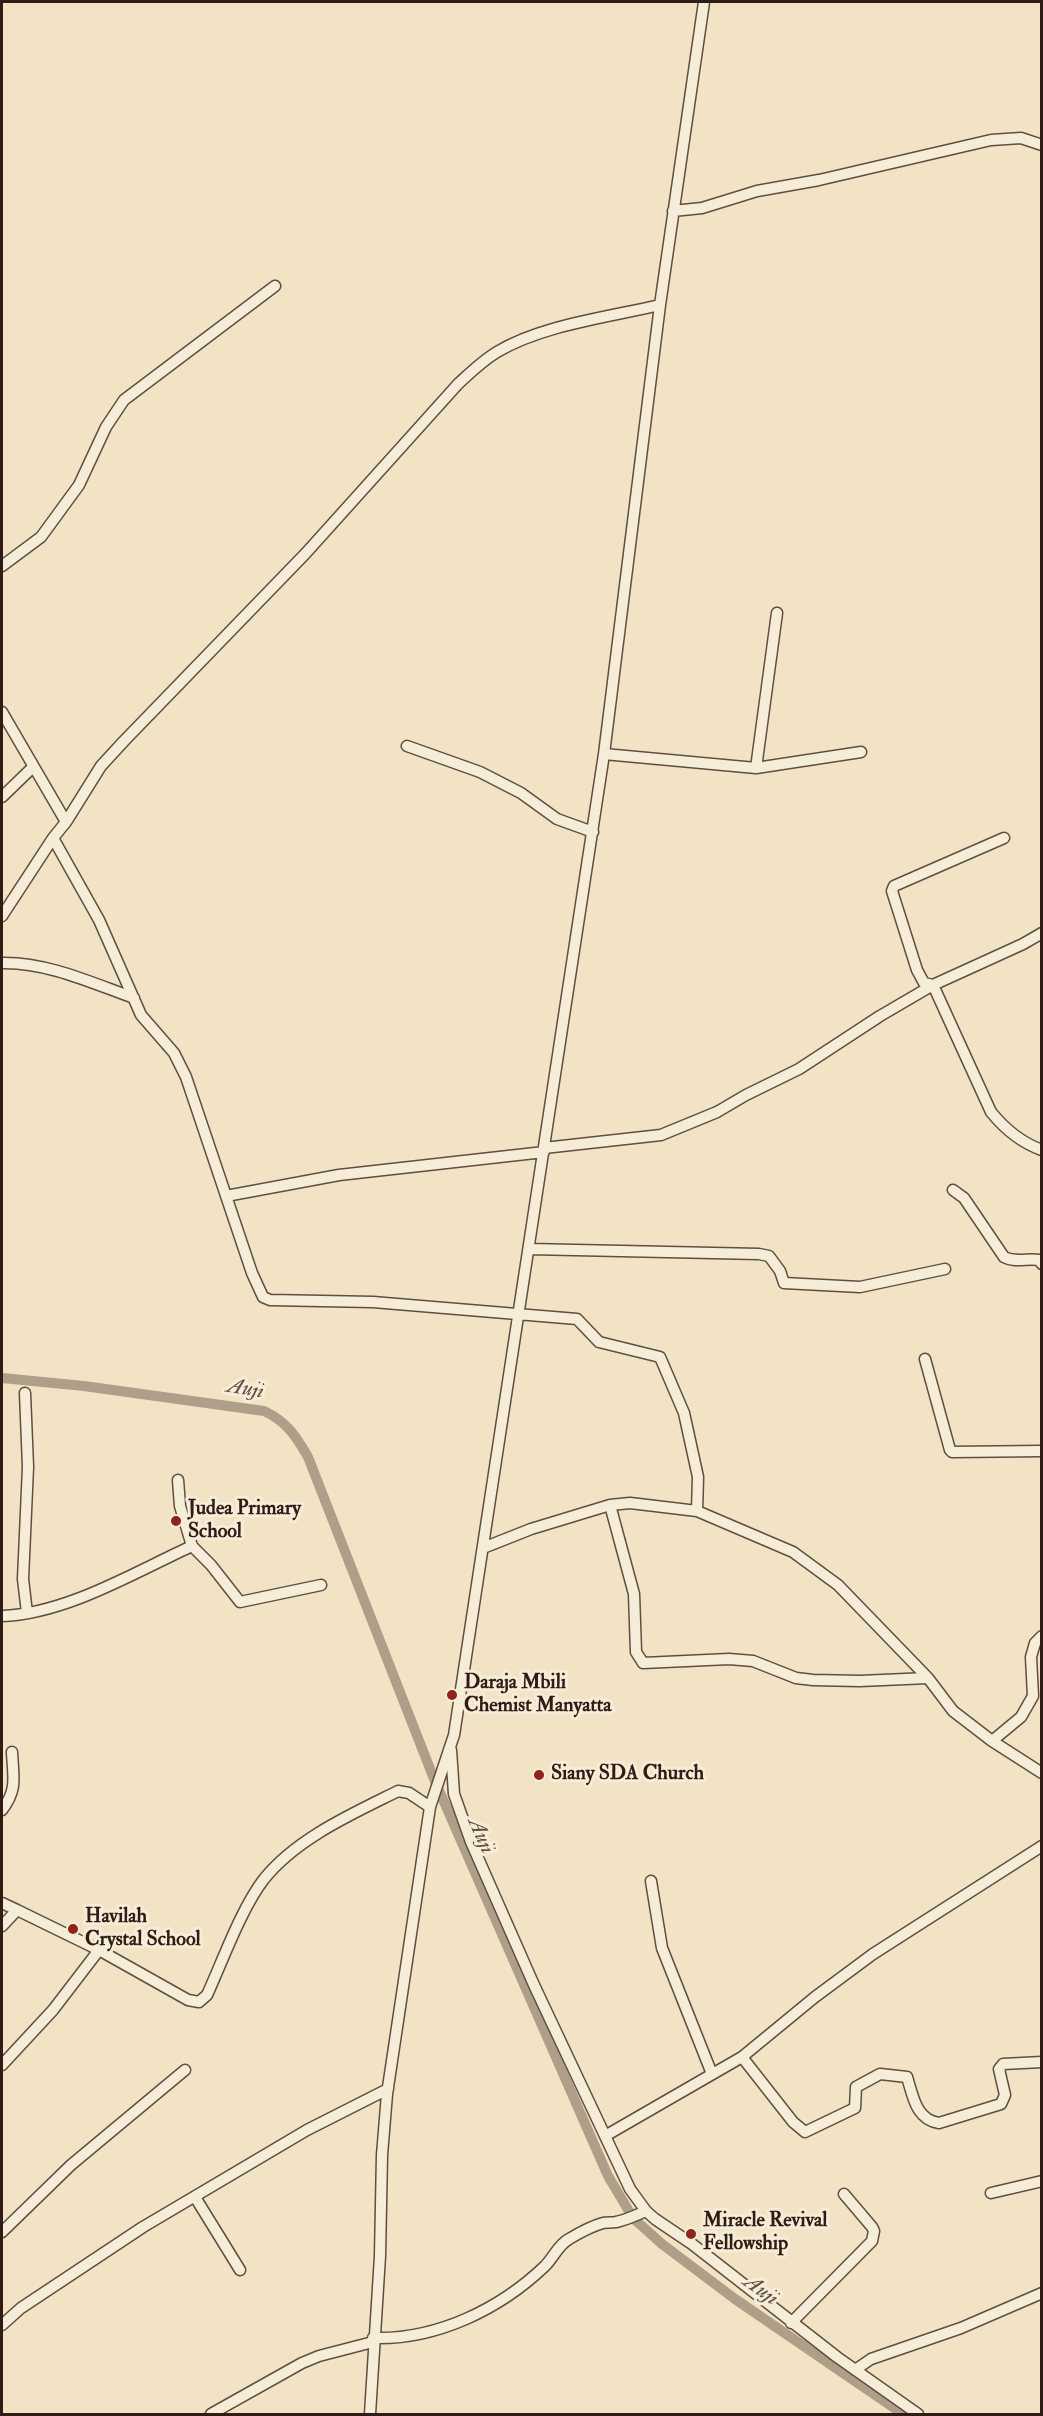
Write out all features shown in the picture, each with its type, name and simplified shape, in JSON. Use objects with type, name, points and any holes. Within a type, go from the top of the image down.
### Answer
[{"type":"street","points":[[370,2415],[380,2256],[382,2155],[388,2089],[431,1804],[450,1747],[483,1548],[593,832],[660,305],[704,2]]},
{"type":"street","points":[[673,210],[702,208],[757,191],[819,180],[992,140],[1021,138],[1041,145]]},
{"type":"street","points":[[2,566],[41,537],[80,485],[106,427],[124,400],[275,286]]},
{"type":"street","points":[[2,916],[101,766],[306,553],[458,384],[498,351],[531,337],[559,328],[660,305]]},
{"type":"street","points":[[756,768],[777,613]]},
{"type":"street","points":[[2,712],[66,822]]},
{"type":"street","points":[[407,746],[480,772],[521,793],[557,819],[593,832]]},
{"type":"street","points":[[604,754],[756,768],[861,752]]},
{"type":"street","points":[[2,797],[33,767]]},
{"type":"street","points":[[53,838],[99,920],[141,1015],[174,1053],[186,1077],[257,1287],[263,1297],[270,1300],[373,1302],[577,1319],[600,1342],[660,1357],[684,1413],[698,1477],[697,1511]]},
{"type":"street","points":[[1004,838],[894,886],[892,891],[917,970],[924,983],[933,986],[991,1112],[1005,1128],[1041,1150]]},
{"type":"street","points":[[226,1196],[339,1175],[661,1135],[717,1112],[799,1069],[880,1016],[933,986],[1023,944],[1041,933]]},
{"type":"street","points":[[2,963],[65,973],[134,998]]},
{"type":"street","points":[[953,1190],[964,1198],[1004,1257],[1034,1259],[1039,1260],[1041,1264]]},
{"type":"street","points":[[529,1249],[759,1254],[769,1256],[780,1271],[784,1283],[860,1287],[945,1269]]},
{"type":"street","points":[[925,1359],[952,1452],[1041,1451]]},
{"type":"street","points":[[25,1393],[28,1467],[23,1579],[27,1613]]},
{"type":"street","points":[[178,1480],[180,1506],[192,1546],[211,1564],[240,1602],[321,1586]]},
{"type":"street","points":[[483,1548],[531,1529],[610,1505],[630,1503],[697,1511],[793,1552],[838,1585],[928,1678],[953,1711],[992,1741],[1041,1773]]},
{"type":"street","points":[[610,1505],[634,1594],[636,1652],[643,1663],[729,1659],[753,1661],[796,1677],[813,1680],[860,1681],[928,1678]]},
{"type":"street","points":[[2,1616],[27,1613],[94,1592],[192,1546]]},
{"type":"street","points":[[992,1741],[1021,1717],[1033,1696],[1031,1657],[1035,1643],[1041,1636]]},
{"type":"street","points":[[450,1747],[454,1794],[471,1842],[630,2189],[637,2215],[918,2415]]},
{"type":"street","points":[[2,1810],[12,1796],[14,1784],[12,1752]]},
{"type":"street","points":[[2,1903],[99,1950],[188,2000],[199,2002],[207,1995],[262,1881],[282,1861],[331,1826],[398,1791],[409,1792],[431,1804]]},
{"type":"street","points":[[605,2136],[742,2057],[815,1997],[873,1954],[1041,1846]]},
{"type":"street","points":[[651,1881],[662,1948],[712,2074]]},
{"type":"street","points":[[2,1926],[17,1910]]},
{"type":"street","points":[[2,2065],[54,2010],[99,1950]]},
{"type":"street","points":[[742,2057],[793,2122],[805,2132],[855,2108],[856,2087],[880,2074],[907,2077],[919,2111],[930,2122],[939,2123],[1001,2104],[1005,2095],[999,2069],[1003,2064],[1041,2062]]},
{"type":"street","points":[[2,2232],[71,2165],[185,2070]]},
{"type":"street","points":[[2,2325],[21,2308],[143,2227],[332,2116],[388,2089]]},
{"type":"street","points":[[991,2193],[1041,2181]]},
{"type":"street","points":[[791,2323],[872,2241],[874,2231],[872,2227],[844,2194]]},
{"type":"street","points":[[195,2197],[240,2270]]},
{"type":"street","points":[[210,2415],[302,2363],[319,2356],[373,2340],[411,2336],[460,2322],[504,2299],[546,2265],[568,2239],[603,2223],[637,2215]]},
{"type":"street","points":[[855,2370],[871,2359],[961,2328],[1041,2294]]},
{"type":"waterway","name":"Auji","points":[[2,1378],[84,1386],[264,1411],[278,1419],[290,1430],[308,1457],[434,1779],[608,2176],[633,2218],[662,2244],[735,2299],[903,2414]]},
{"type":"place","name":"Judea Primary School","points":[[176,1521]]},
{"type":"place","name":"Daraja Mbili Chemist Manyatta","points":[[452,1695]]},
{"type":"place","name":"Siany SDA Church","points":[[539,1775]]},
{"type":"place","name":"Havilah Crystal School","points":[[73,1929]]},
{"type":"place","name":"Miracle Revival Fellowship","points":[[691,2234]]}]
